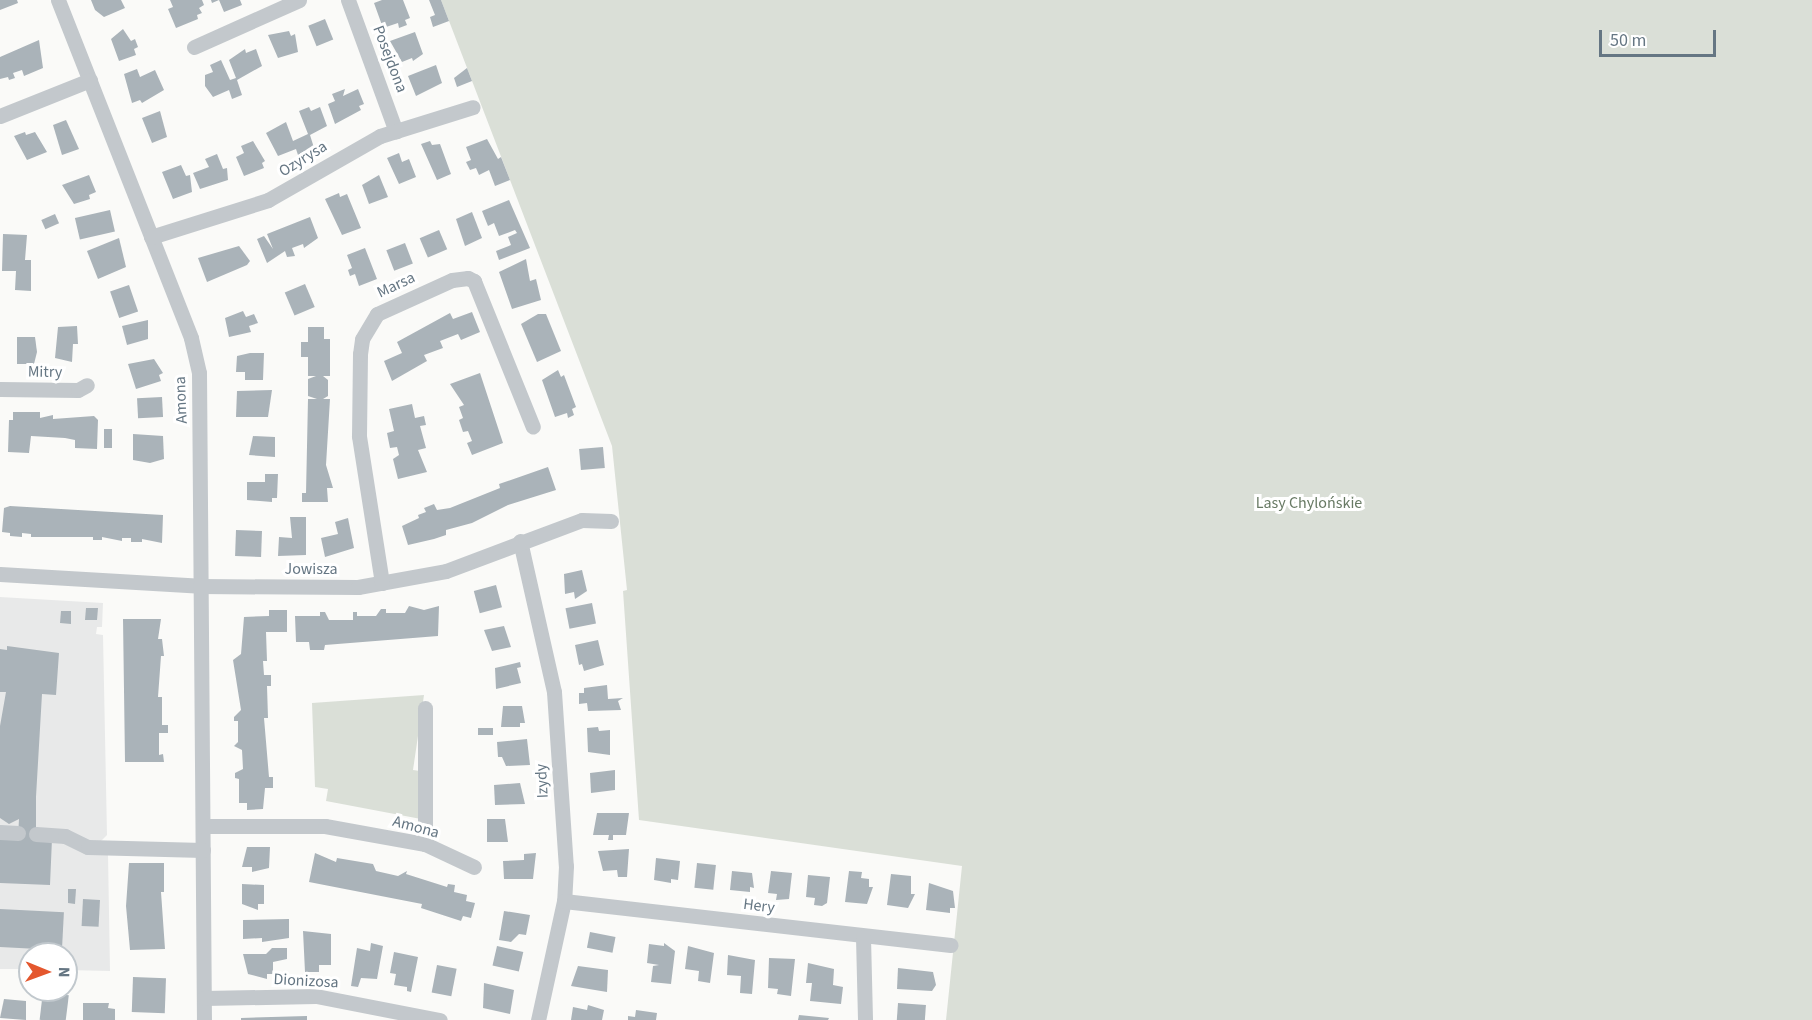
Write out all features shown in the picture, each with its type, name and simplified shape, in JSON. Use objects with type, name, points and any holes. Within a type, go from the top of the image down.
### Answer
[{"type":"street","name":"Amona","points":[[58,0],[191,338],[199,373],[204,1020]]},
{"type":"street","points":[[194,47],[299,0]]},
{"type":"street","name":"Posejdona","points":[[348,0],[396,132]]},
{"type":"street","points":[[0,116],[90,80]]},
{"type":"street","name":"Ozyrysa","points":[[151,237],[268,200],[363,144],[472,107]]},
{"type":"street","name":"Marsa","points":[[382,583],[359,436],[362,339],[377,314],[452,280],[468,278],[474,281],[533,427]]},
{"type":"street","name":"Mitry","points":[[0,389],[78,390],[87,385]]},
{"type":"street","name":"Jowisza","points":[[0,574],[200,586],[358,587],[446,571],[520,541],[582,520],[611,521]]},
{"type":"street","name":"Izydy","points":[[520,541],[554,692],[566,866],[564,901],[538,1020]]},
{"type":"street","points":[[425,708],[425,844]]},
{"type":"street","name":"Amona","points":[[203,826],[308,824],[425,844],[474,867]]},
{"type":"street","points":[[0,832],[18,833]]},
{"type":"street","points":[[36,834],[65,836],[88,847],[203,849]]},
{"type":"street","name":"Hery","points":[[564,901],[863,937],[951,945]]},
{"type":"street","points":[[863,937],[865,1020]]},
{"type":"street","name":"Dionizosa","points":[[204,998],[316,996],[440,1020]]},
{"type":"shaded area","points":[[0,597],[103,603],[102,627],[97,627],[96,634],[103,635],[107,835],[101,841],[108,854],[110,971],[78,970],[78,942],[18,942],[18,969],[0,969]]},
{"type":"green space","name":"Lasy Chylońskie","points":[[441,0],[1812,0],[1812,1020],[946,1020],[962,866],[639,820],[623,591],[627,590],[612,446]]},
{"type":"green space","points":[[424,695],[413,770],[420,771],[421,819],[326,801],[328,789],[315,787],[312,703]]},
{"type":"building","points":[[0,0],[17,0],[18,3],[0,10]]},
{"type":"building","points":[[91,0],[121,0],[125,8],[104,17],[95,10]]},
{"type":"building","points":[[170,0],[202,0],[204,5],[199,8],[202,13],[197,15],[198,19],[176,28],[168,9],[173,7]]},
{"type":"building","points":[[219,0],[240,0],[242,5],[224,12]]},
{"type":"building","points":[[382,0],[403,0],[410,18],[405,20],[407,25],[399,28],[398,23],[383,28],[374,3]]},
{"type":"building","points":[[429,0],[441,0],[449,21],[433,27],[430,17],[435,15]]},
{"type":"building","points":[[325,19],[333,39],[317,46],[308,26]]},
{"type":"building","points":[[123,29],[131,41],[135,39],[138,47],[134,49],[136,55],[119,61],[111,39]]},
{"type":"building","points":[[289,31],[291,36],[295,34],[298,52],[278,58],[268,35]]},
{"type":"building","points":[[415,32],[423,54],[413,61],[412,58],[402,62],[390,41]]},
{"type":"building","points":[[39,40],[43,68],[24,76],[22,70],[13,73],[15,78],[0,79],[0,57]]},
{"type":"building","points":[[245,49],[246,53],[256,49],[262,66],[237,80],[242,95],[232,99],[229,90],[213,97],[205,86],[205,75],[213,72],[210,65],[221,60],[230,80],[236,78],[229,60]]},
{"type":"building","points":[[436,65],[442,83],[416,96],[408,76]]},
{"type":"building","points":[[467,68],[472,81],[457,87],[454,78]]},
{"type":"building","points":[[137,69],[140,77],[155,70],[164,90],[142,103],[140,100],[132,103],[124,74]]},
{"type":"building","points":[[345,89],[343,96],[358,89],[364,104],[359,106],[361,110],[335,124],[328,104],[335,101],[332,94]]},
{"type":"building","points":[[309,107],[311,111],[320,107],[327,126],[310,135],[315,151],[299,158],[296,149],[278,156],[266,133],[286,122],[293,141],[308,134],[299,111]]},
{"type":"building","points":[[160,111],[167,137],[152,143],[142,118]]},
{"type":"building","points":[[66,120],[79,149],[62,155],[53,125]]},
{"type":"building","points":[[25,132],[26,135],[35,132],[47,152],[27,160],[14,136]]},
{"type":"building","points":[[487,139],[498,159],[501,157],[510,180],[495,186],[489,170],[479,175],[476,168],[470,170],[466,162],[471,160],[466,147]]},
{"type":"building","points":[[253,141],[265,161],[262,163],[264,168],[244,176],[236,157],[244,153],[241,146]]},
{"type":"building","points":[[430,141],[432,145],[440,144],[451,174],[437,180],[421,144]]},
{"type":"building","points":[[399,153],[402,162],[409,159],[416,177],[399,184],[387,158]]},
{"type":"building","points":[[217,154],[223,169],[227,168],[228,180],[200,189],[193,173],[209,167],[205,159]]},
{"type":"building","points":[[181,165],[186,176],[190,175],[192,192],[173,199],[162,172]]},
{"type":"building","points":[[89,175],[96,192],[89,195],[90,199],[74,204],[62,185]]},
{"type":"building","points":[[379,175],[388,197],[369,204],[362,185]]},
{"type":"building","points":[[339,193],[340,197],[347,194],[361,228],[342,235],[325,199]]},
{"type":"building","points":[[509,200],[530,248],[499,260],[496,251],[511,245],[508,237],[517,233],[515,230],[499,236],[494,223],[488,226],[482,211]]},
{"type":"building","points":[[110,210],[115,231],[80,240],[75,218]]},
{"type":"building","points":[[472,212],[482,238],[465,246],[456,219]]},
{"type":"building","points":[[55,214],[59,223],[45,229],[41,220]]},
{"type":"building","points":[[310,217],[318,238],[304,248],[303,244],[292,248],[295,256],[287,257],[285,251],[267,263],[257,239],[264,236],[273,249],[267,234]]},
{"type":"building","points":[[439,230],[447,249],[428,258],[420,238]]},
{"type":"building","points":[[3,234],[27,235],[25,260],[31,260],[31,291],[15,290],[16,271],[2,271]]},
{"type":"building","points":[[119,238],[126,267],[98,279],[87,251]]},
{"type":"building","points":[[405,243],[413,264],[394,271],[386,250]]},
{"type":"building","points":[[239,246],[250,261],[247,265],[207,282],[198,258]]},
{"type":"building","points":[[365,248],[377,279],[359,286],[355,274],[350,276],[348,270],[352,268],[347,255]]},
{"type":"building","points":[[526,259],[530,281],[536,279],[541,300],[512,309],[499,272]]},
{"type":"building","points":[[305,284],[315,307],[295,316],[285,293]]},
{"type":"building","points":[[129,285],[138,311],[119,318],[110,292]]},
{"type":"building","points":[[243,311],[246,317],[254,314],[258,323],[249,326],[251,332],[229,337],[225,318]]},
{"type":"building","points":[[472,312],[480,332],[461,340],[458,334],[440,341],[443,348],[424,355],[427,361],[392,381],[384,361],[402,353],[397,342],[450,313],[453,319]]},
{"type":"building","points":[[538,314],[546,314],[561,351],[537,362],[521,324]]},
{"type":"building","points":[[148,320],[148,339],[127,345],[122,326]]},
{"type":"building","points":[[77,326],[78,344],[73,344],[72,362],[55,358],[58,327]]},
{"type":"building","points":[[308,327],[324,327],[324,339],[330,339],[330,376],[323,376],[328,380],[328,396],[323,399],[330,399],[326,465],[333,488],[327,488],[328,502],[302,502],[302,493],[306,493],[308,399],[317,399],[308,396],[308,379],[316,376],[308,376],[308,357],[301,357],[301,342],[308,342]]},
{"type":"building","points":[[17,337],[35,337],[37,352],[34,364],[17,364]]},
{"type":"building","points":[[264,353],[263,380],[245,380],[245,372],[236,372],[237,356]]},
{"type":"building","points":[[154,359],[163,373],[159,375],[161,381],[136,389],[128,364]]},
{"type":"building","points":[[558,370],[561,377],[564,375],[576,407],[572,409],[574,415],[568,418],[567,413],[555,417],[542,380]]},
{"type":"building","points":[[480,373],[503,443],[472,455],[467,443],[472,441],[468,431],[463,432],[459,420],[463,418],[459,407],[464,405],[450,384]]},
{"type":"building","points":[[272,390],[268,417],[236,417],[237,391]]},
{"type":"building","points":[[162,397],[163,417],[138,418],[137,398]]},
{"type":"building","points":[[412,404],[415,418],[424,416],[426,425],[420,426],[426,448],[418,450],[427,472],[398,479],[393,459],[399,455],[397,447],[390,448],[387,433],[394,431],[389,409]]},
{"type":"building","points":[[13,412],[40,412],[40,418],[53,415],[53,419],[94,416],[98,420],[97,449],[75,448],[75,440],[65,438],[31,436],[29,453],[8,452],[9,420],[13,420]]},
{"type":"building","points":[[104,429],[112,429],[112,448],[104,448]]},
{"type":"building","points":[[133,434],[163,436],[164,459],[150,463],[133,460]]},
{"type":"building","points":[[253,436],[275,437],[275,457],[249,455]]},
{"type":"building","points":[[603,447],[605,468],[581,470],[579,449]]},
{"type":"building","points":[[548,467],[556,490],[508,505],[472,523],[446,530],[446,535],[408,545],[402,526],[419,518],[418,515],[426,512],[424,508],[434,504],[437,510],[450,508],[500,488],[499,484]]},
{"type":"building","points":[[265,474],[278,474],[277,498],[272,498],[272,502],[247,500],[247,482],[265,482]]},
{"type":"building","points":[[10,506],[163,515],[162,543],[142,539],[142,542],[131,542],[131,538],[122,538],[122,541],[102,537],[102,540],[93,540],[93,537],[31,537],[31,534],[22,533],[22,537],[10,536],[10,533],[2,532],[4,508]]},
{"type":"building","points":[[290,517],[306,517],[306,555],[278,556],[279,537],[292,538]]},
{"type":"building","points":[[348,518],[354,548],[325,557],[321,538],[338,534],[335,522]]},
{"type":"building","points":[[236,530],[262,531],[261,557],[235,556]]},
{"type":"building","points":[[582,570],[587,591],[575,599],[574,592],[565,594],[564,574]]},
{"type":"building","points":[[496,585],[502,607],[480,613],[474,591]]},
{"type":"building","points":[[592,603],[596,624],[570,629],[565,608]]},
{"type":"building","points":[[409,606],[424,610],[439,606],[438,636],[325,645],[324,650],[310,650],[309,642],[296,642],[295,616],[320,616],[320,612],[325,612],[329,620],[353,620],[353,612],[357,612],[357,616],[376,616],[381,609],[386,609],[386,613],[405,613]]},
{"type":"building","points":[[86,608],[98,608],[97,620],[85,620]]},
{"type":"building","points":[[269,610],[287,610],[287,632],[266,632],[267,661],[263,661],[264,675],[271,675],[271,686],[267,686],[268,718],[264,718],[269,777],[273,777],[273,788],[265,788],[263,809],[247,810],[247,803],[239,803],[239,779],[235,778],[235,773],[243,769],[242,750],[234,746],[238,742],[238,721],[234,721],[234,717],[241,710],[233,660],[241,654],[244,617],[269,616]]},
{"type":"building","points":[[61,611],[71,611],[71,624],[60,623]]},
{"type":"building","points":[[123,619],[161,619],[158,639],[162,639],[164,656],[161,656],[158,697],[162,697],[162,725],[168,725],[168,733],[159,733],[159,755],[163,754],[164,762],[125,762]]},
{"type":"building","points":[[504,626],[511,647],[492,651],[484,630]]},
{"type":"building","points":[[598,640],[604,665],[584,671],[582,664],[579,665],[575,645]]},
{"type":"building","points":[[7,646],[59,653],[56,695],[42,694],[36,797],[36,838],[52,839],[50,885],[0,883],[0,836],[18,837],[19,819],[9,824],[0,818],[0,726],[6,692],[0,692],[0,649],[7,650]]},
{"type":"building","points":[[520,662],[521,667],[517,668],[521,683],[496,689],[495,668]]},
{"type":"building","points":[[607,685],[608,699],[623,698],[618,701],[621,710],[588,711],[587,703],[579,704],[579,693],[584,693],[584,688]]},
{"type":"building","points":[[503,706],[522,706],[525,723],[520,723],[520,727],[501,727]]},
{"type":"building","points":[[598,727],[599,731],[610,730],[610,755],[588,752],[587,728]]},
{"type":"building","points":[[478,728],[493,728],[493,735],[478,735]]},
{"type":"building","points":[[527,739],[530,765],[506,766],[502,757],[498,757],[497,742]]},
{"type":"building","points":[[615,770],[615,790],[591,793],[590,773]]},
{"type":"building","points":[[520,783],[525,804],[495,805],[494,785]]},
{"type":"building","points":[[597,813],[629,813],[626,835],[613,835],[613,840],[608,840],[609,835],[593,835]]},
{"type":"building","points":[[487,819],[505,819],[508,842],[487,842]]},
{"type":"building","points":[[247,847],[270,847],[269,868],[252,872],[252,867],[242,867]]},
{"type":"building","points":[[629,849],[627,877],[618,877],[617,870],[603,871],[598,851]]},
{"type":"building","points":[[315,853],[336,862],[337,858],[373,864],[376,871],[398,876],[407,871],[406,874],[447,887],[448,884],[455,885],[454,892],[467,895],[466,901],[475,903],[471,918],[463,916],[461,921],[421,908],[422,904],[309,882]]},
{"type":"building","points":[[536,853],[533,879],[504,879],[503,861],[524,860],[524,854]]},
{"type":"building","points":[[656,858],[680,861],[678,880],[671,879],[671,883],[654,880]]},
{"type":"building","points":[[129,863],[164,863],[164,892],[161,892],[165,949],[130,950],[126,906]]},
{"type":"building","points":[[697,863],[716,865],[713,890],[694,888]]},
{"type":"building","points":[[732,871],[752,873],[754,888],[750,887],[750,892],[730,890]]},
{"type":"building","points":[[771,871],[792,873],[789,899],[776,900],[777,894],[768,893]]},
{"type":"building","points":[[849,871],[862,872],[861,878],[869,879],[869,887],[873,887],[867,904],[845,902]]},
{"type":"building","points":[[891,874],[911,876],[911,894],[915,894],[908,908],[887,905]]},
{"type":"building","points":[[808,875],[830,877],[827,903],[822,906],[814,905],[815,898],[806,897]]},
{"type":"building","points":[[929,883],[953,891],[955,908],[950,908],[950,913],[926,910]]},
{"type":"building","points":[[242,884],[264,885],[264,904],[258,904],[258,910],[242,904]]},
{"type":"building","points":[[68,889],[76,889],[75,904],[68,903]]},
{"type":"building","points":[[83,899],[100,900],[99,927],[82,926]]},
{"type":"building","points":[[0,909],[64,912],[62,942],[18,942],[18,948],[0,947]]},
{"type":"building","points":[[504,911],[530,915],[526,935],[519,934],[511,942],[499,940]]},
{"type":"building","points":[[289,919],[289,938],[262,942],[262,938],[243,939],[243,920]]},
{"type":"building","points":[[303,931],[331,934],[331,965],[319,965],[319,972],[305,972]]},
{"type":"building","points":[[590,932],[616,937],[612,953],[587,948]]},
{"type":"building","points":[[371,943],[383,946],[377,979],[361,978],[358,987],[351,986],[357,948],[370,951]]},
{"type":"building","points":[[664,943],[675,951],[671,984],[651,982],[653,966],[659,965],[647,963],[649,944],[664,946]]},
{"type":"building","points":[[497,946],[523,952],[519,972],[493,965]]},
{"type":"building","points":[[688,946],[714,953],[710,983],[698,981],[699,971],[685,969]]},
{"type":"building","points":[[272,948],[287,948],[287,959],[273,962],[273,974],[267,974],[267,979],[248,974],[243,954],[266,954]]},
{"type":"building","points":[[394,952],[418,957],[411,992],[407,991],[407,987],[394,985],[396,974],[390,973]]},
{"type":"building","points":[[728,955],[755,960],[752,994],[740,993],[741,976],[727,975]]},
{"type":"building","points":[[769,958],[795,959],[791,996],[777,994],[778,989],[768,988]]},
{"type":"building","points":[[808,963],[834,969],[833,985],[843,987],[841,1004],[810,1001],[812,983],[806,983]]},
{"type":"building","points":[[437,965],[457,969],[451,996],[432,992]]},
{"type":"building","points":[[578,966],[608,970],[607,992],[571,986]]},
{"type":"building","points":[[898,968],[933,972],[936,985],[932,991],[897,989]]},
{"type":"building","points":[[133,977],[166,978],[165,1013],[132,1012]]},
{"type":"building","points":[[484,983],[514,990],[510,1014],[483,1008]]},
{"type":"building","points":[[4,999],[26,1002],[26,1020],[0,1018]]},
{"type":"building","points":[[42,1002],[68,1002],[66,1020],[40,1020]]},
{"type":"building","points":[[83,1003],[109,1003],[108,1008],[115,1009],[115,1020],[83,1020]]},
{"type":"building","points":[[898,1003],[926,1005],[925,1020],[897,1020]]},
{"type":"building","points":[[588,1005],[604,1010],[602,1020],[571,1020],[573,1007],[587,1010]]},
{"type":"building","points":[[636,1010],[657,1013],[656,1020],[628,1020],[628,1016],[635,1017]]},
{"type":"building","points":[[799,1015],[829,1018],[828,1020],[798,1020]]},
{"type":"building","points":[[307,1016],[307,1020],[241,1020],[241,1018]]}]
